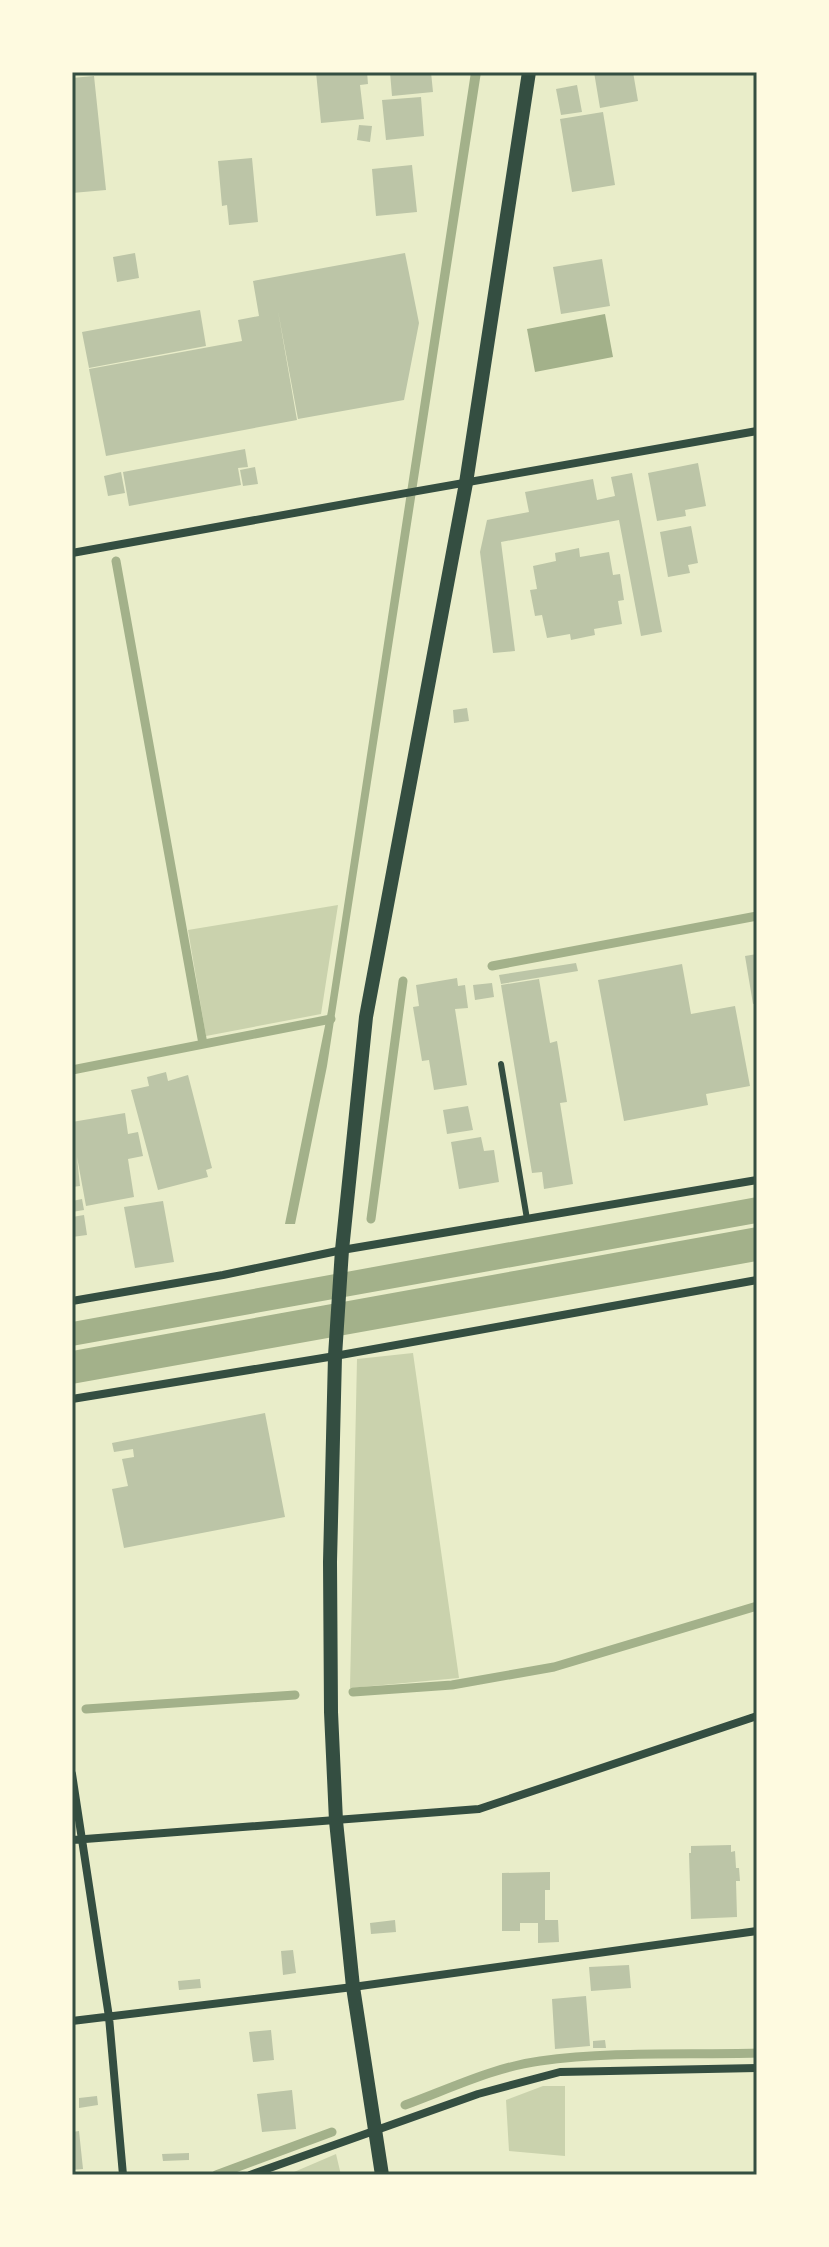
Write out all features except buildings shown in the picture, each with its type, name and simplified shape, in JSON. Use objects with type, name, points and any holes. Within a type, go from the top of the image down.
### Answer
[{"type":"street","points":[[382,2175],[353,1987],[336,1821],[331,1712],[330,1562],[335,1356],[366,1017],[466,483],[529,72]]},
{"type":"street","points":[[72,553],[757,431]]},
{"type":"street","points":[[72,1301],[342,1256],[527,1219],[757,1180]]},
{"type":"street","points":[[72,1399],[335,1356],[757,1280]]},
{"type":"street","points":[[76,1839],[479,1809],[757,1716]]},
{"type":"street","points":[[72,1774],[76,1839],[109,2017],[123,2175]]},
{"type":"street","points":[[72,2021],[353,1987],[757,1931]]},
{"type":"street","points":[[250,2175],[478,2094],[560,2072],[757,2068]]},
{"type":"lane","points":[[501,1064],[527,1219]]},
{"type":"shaded area","points":[[471,72],[481,72],[327,1066],[295,1224],[285,1224],[328,1011]]},
{"type":"shaded area","points":[[605,314],[613,357],[535,372],[527,329]]},
{"type":"shaded area","points":[[338,905],[321,1014],[206,1036],[188,930]]},
{"type":"shaded area","points":[[757,1197],[757,1223],[72,1346],[72,1322]]},
{"type":"shaded area","points":[[757,1227],[757,1261],[72,1384],[72,1351]]},
{"type":"shaded area","points":[[413,1353],[459,1678],[350,1688],[357,1359]]},
{"type":"shaded area","points":[[543,2086],[565,2086],[565,2156],[509,2151],[506,2100]]},
{"type":"shaded area","points":[[336,2154],[341,2175],[287,2175]]},
{"type":"waterway","points":[[116,561],[203,1044]]},
{"type":"waterway","points":[[492,966],[757,916]]},
{"type":"waterway","points":[[371,1219],[403,981]]},
{"type":"waterway","points":[[72,1070],[331,1019]]},
{"type":"waterway","points":[[353,1692],[452,1685],[554,1667],[757,1606]]},
{"type":"waterway","points":[[86,1709],[295,1695]]},
{"type":"waterway","points":[[405,2105],[489,2073],[540,2061],[621,2055],[757,2053]]},
{"type":"waterway","points":[[216,2175],[332,2132]]}]
